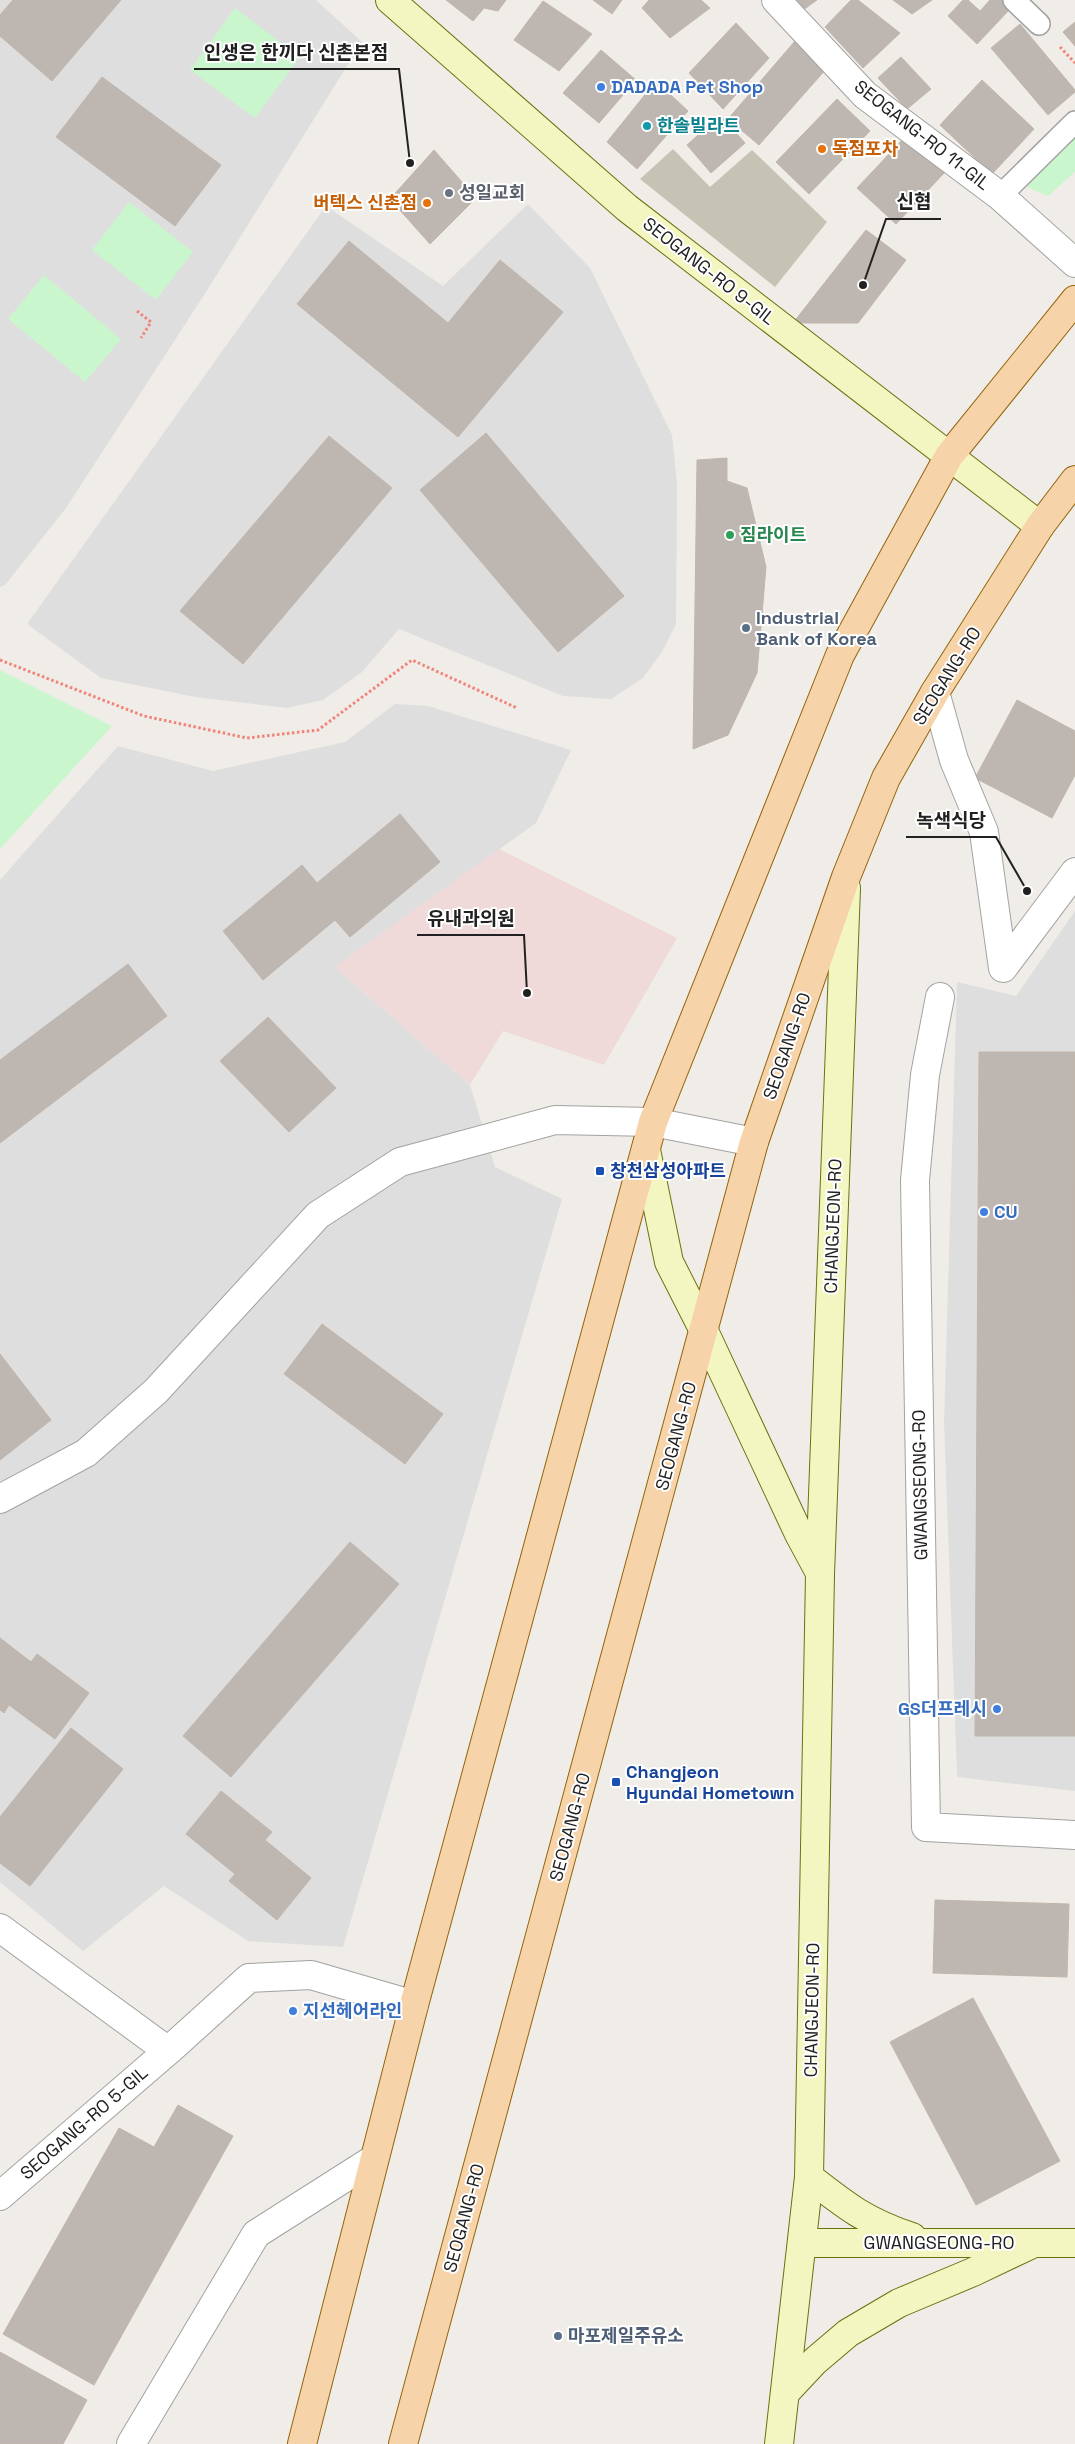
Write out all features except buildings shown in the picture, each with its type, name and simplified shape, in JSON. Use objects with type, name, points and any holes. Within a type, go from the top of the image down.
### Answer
[{"type":"main road","name":"SEOGANG-RO 9-GIL","points":[[390,0],[627,208],[1040,526]]},
{"type":"main road","points":[[302,2444],[414,2005],[653,1122],[840,655],[949,456],[1075,300]]},
{"type":"main road","name":"SEOGANG-RO","points":[[403,2444],[754,1142],[846,877],[886,778],[935,692],[1040,526],[1075,480]]},
{"type":"main road","name":"CHANGJEON-RO","points":[[778,2444],[803,2243],[809,2177],[820,1574],[846,877]]},
{"type":"main road","name":"CHANGJEON-RO","points":[[646,1150],[669,1262],[704,1332],[798,1534],[820,1574]]},
{"type":"main road","points":[[809,2177],[857,2214],[884,2228],[912,2237],[958,2244]]},
{"type":"main road","name":"GWANGSEONG-RO","points":[[803,2243],[1075,2243]]},
{"type":"main road","points":[[785,2392],[815,2361],[848,2333],[899,2303],[1034,2244]]},
{"type":"street","name":"SEOGANG-RO 11-GIL","points":[[776,0],[865,95],[1000,196],[1075,263]]},
{"type":"street","points":[[935,692],[954,760],[984,832],[1004,968],[1075,872]]},
{"type":"street","name":"GWANGSEONG-RO","points":[[940,996],[925,1075],[915,1180],[926,1827],[1075,1835]]},
{"type":"street","points":[[0,1499],[86,1452],[156,1391],[318,1215],[400,1162],[555,1120],[653,1122],[754,1142]]},
{"type":"street","points":[[0,1928],[168,2051]]},
{"type":"street","name":"SEOGANG-RO 5-GIL","points":[[0,2196],[168,2051],[249,1978],[312,1975],[414,2005]]},
{"type":"street","points":[[131,2444],[256,2234],[374,2159]]},
{"type":"lane","points":[[1014,0],[1039,24]]},
{"type":"lane","points":[[1000,196],[1075,122]]},
{"type":"path","points":[[137,310],[151,322],[141,338]]},
{"type":"path","points":[[0,660],[144,716],[247,738],[318,730],[412,660],[517,708]]},
{"type":"shaded area","points":[[0,0],[316,0],[362,42],[206,292],[66,508],[5,585],[0,587]]},
{"type":"shaded area","points":[[673,149],[710,187],[752,150],[827,222],[775,287],[640,179]]},
{"type":"shaded area","points":[[528,204],[590,268],[672,435],[677,484],[676,624],[662,652],[643,678],[611,699],[563,696],[399,629],[362,672],[323,700],[287,708],[195,697],[101,678],[27,624],[326,206],[443,286]]},
{"type":"shaded area","points":[[395,704],[428,706],[571,750],[536,823],[335,967],[470,1085],[495,1167],[562,1199],[343,1947],[248,1941],[164,1886],[83,1951],[0,1882],[0,880],[118,746],[213,771],[345,742]]},
{"type":"shaded area","points":[[499,849],[677,938],[604,1065],[503,1031],[470,1085],[335,967]]},
{"type":"shaded area","points":[[1075,911],[1075,1791],[957,1777],[944,1422],[957,982],[1016,996]]},
{"type":"green space","points":[[235,8],[300,57],[255,118],[190,70]]},
{"type":"green space","points":[[1075,138],[1075,172],[1048,196],[1025,186]]},
{"type":"green space","points":[[129,202],[193,252],[156,300],[92,250]]},
{"type":"green space","points":[[44,275],[121,339],[85,382],[8,319]]},
{"type":"green space","points":[[0,670],[112,726],[0,849]]},
{"type":"place","name":"DADADA Pet Shop","points":[[601,87]]},
{"type":"place","name":"한솔빌라트","points":[[647,126]]},
{"type":"place","name":"독점포차","points":[[822,149]]},
{"type":"place","name":"인생은 한끼다 신촌본점","points":[[410,163]]},
{"type":"place","name":"성일교회","points":[[449,193]]},
{"type":"place","name":"버텍스 신촌점","points":[[427,203]]},
{"type":"place","name":"신협","points":[[863,285]]},
{"type":"place","name":"짐라이트","points":[[730,535]]},
{"type":"place","name":"Industrial Bank of Korea","points":[[746,628]]},
{"type":"place","name":"녹색식당","points":[[1027,891]]},
{"type":"place","name":"유내과의원","points":[[527,993]]},
{"type":"place","name":"창천삼성아파트","points":[[600,1171]]},
{"type":"place","name":"CU","points":[[984,1212]]},
{"type":"place","name":"GS더프레시","points":[[997,1709]]},
{"type":"place","name":"Changjeon Hyundai Hometown","points":[[616,1782]]},
{"type":"place","name":"지선헤어라인","points":[[293,2011]]},
{"type":"place","name":"마포제일주유소","points":[[558,2336]]}]
